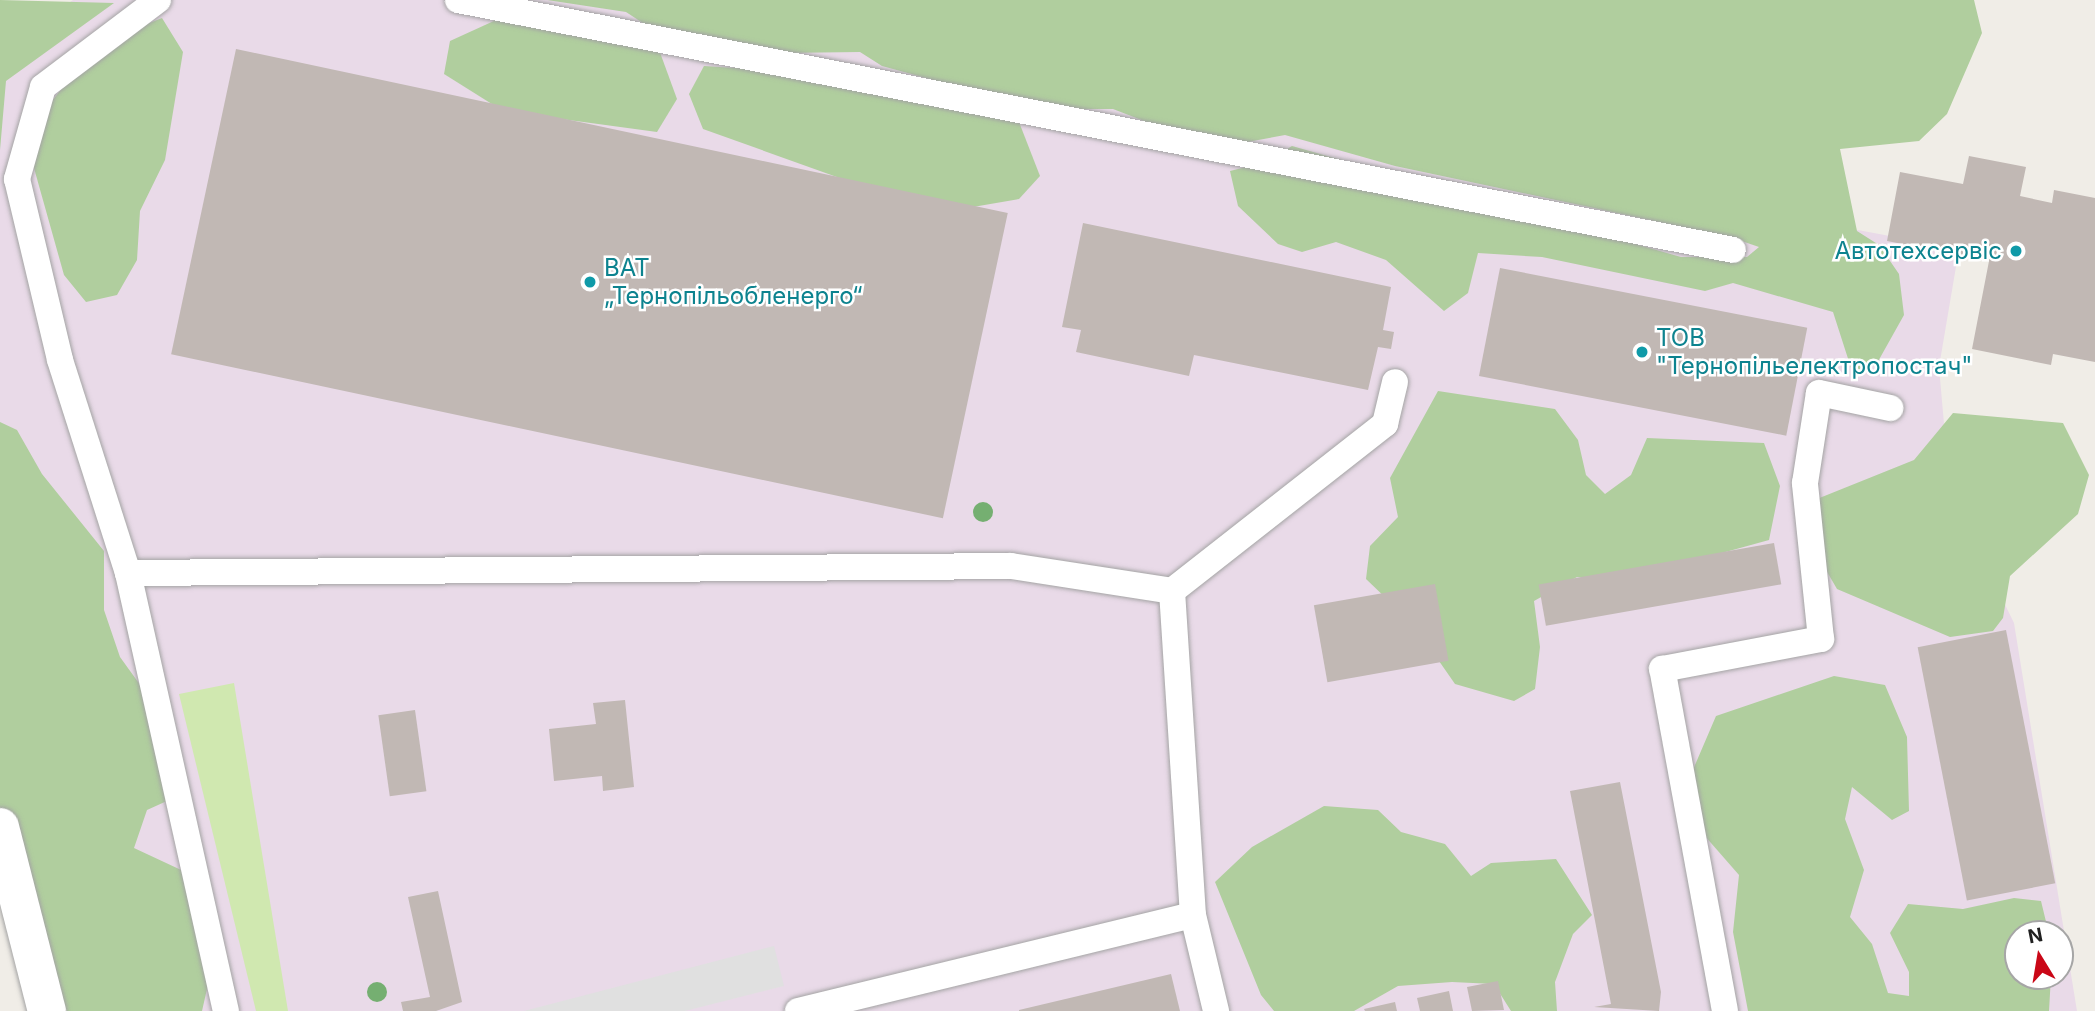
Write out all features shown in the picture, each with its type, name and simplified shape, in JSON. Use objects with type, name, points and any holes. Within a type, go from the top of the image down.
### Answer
[{"type":"street","points":[[0,827],[9,904],[47,1011]]},
{"type":"lane","points":[[158,0],[43,87],[17,179],[60,360],[128,573],[226,1011]]},
{"type":"lane","points":[[458,0],[1732,250]]},
{"type":"lane","points":[[128,573],[1011,566],[1172,591],[1385,424],[1395,382]]},
{"type":"lane","points":[[1725,1011],[1662,669],[1821,639],[1805,483],[1819,393],[1891,408]]},
{"type":"lane","points":[[1172,591],[1193,915],[1216,1011]]},
{"type":"lane","points":[[798,1011],[1193,915]]},
{"type":"shaded area","points":[[73,0],[629,0],[1959,249],[1939,367],[1950,492],[2014,623],[2062,920],[2004,920],[2004,990],[2074,990],[2077,1011],[137,1011],[0,434],[0,53]]},
{"type":"shaded area","points":[[774,946],[784,986],[685,1011],[524,1011]]},
{"type":"green space","points":[[0,0],[114,3],[6,81],[0,150]]},
{"type":"green space","points":[[547,0],[1974,0],[1982,33],[1947,114],[1919,141],[1840,149],[1857,231],[1879,245],[1899,274],[1904,315],[1876,365],[1852,371],[1833,312],[1733,283],[1705,291],[1542,257],[1478,253],[1468,293],[1444,311],[1386,260],[1336,242],[1302,252],[1278,244],[1238,206],[1230,171],[1266,162],[1292,146],[1681,257],[1747,257],[1759,247],[1730,237],[1395,166],[1285,135],[1214,148],[1113,109],[1039,109],[882,66],[860,52],[690,54],[626,12]]},
{"type":"green space","points":[[162,18],[183,52],[165,160],[140,211],[137,260],[117,295],[86,302],[64,275],[25,136],[66,83],[117,36]]},
{"type":"green space","points":[[496,20],[658,47],[677,99],[657,132],[503,111],[444,74],[450,41]]},
{"type":"green space","points":[[704,66],[768,70],[1019,122],[1040,176],[1019,199],[967,208],[862,186],[703,129],[689,94]]},
{"type":"green space","points":[[1438,391],[1555,409],[1578,440],[1586,475],[1605,494],[1631,475],[1647,438],[1764,443],[1780,486],[1769,540],[1624,580],[1577,577],[1534,601],[1540,647],[1535,689],[1514,701],[1455,684],[1414,625],[1366,579],[1370,546],[1398,517],[1390,478]]},
{"type":"green space","points":[[1953,413],[2063,423],[2089,475],[2078,514],[2010,576],[2003,618],[1993,631],[1950,637],[1837,589],[1812,546],[1812,501],[1914,460]]},
{"type":"green space","points":[[0,422],[17,430],[42,474],[104,551],[104,610],[120,657],[151,700],[178,796],[147,810],[134,848],[194,876],[214,958],[202,1011],[34,1011],[0,850]]},
{"type":"green space","points":[[1834,676],[1885,685],[1907,737],[1909,811],[1892,820],[1852,787],[1845,819],[1864,870],[1850,917],[1872,944],[1888,993],[1909,996],[1909,972],[1890,933],[1908,904],[1963,909],[2014,898],[2041,901],[2046,920],[2004,920],[2004,990],[2050,990],[2049,1011],[1748,1011],[1733,932],[1739,875],[1704,835],[1692,772],[1716,716]]},
{"type":"green space","points":[[234,683],[288,1011],[256,1011],[179,694]]},
{"type":"green space","points":[[1324,806],[1378,810],[1401,832],[1445,844],[1471,876],[1491,863],[1556,859],[1592,915],[1573,934],[1555,982],[1557,1011],[1511,1011],[1494,984],[1452,982],[1398,986],[1354,1011],[1274,1011],[1261,995],[1215,882],[1252,847]]},
{"type":"building","name":"ВАТ „Тернопільобленерго“","points":[[236,49],[1008,213],[943,518],[171,354]]},
{"type":"building","name":"Автотехсервіс","points":[[1969,156],[2026,167],[2020,196],[2052,203],[2054,190],[2095,198],[2095,362],[2053,354],[2051,365],[1972,349],[1989,261],[1887,241],[1900,172],[1963,184]]},
{"type":"building","points":[[1083,223],[1391,287],[1383,330],[1394,332],[1391,349],[1378,347],[1368,390],[1194,355],[1189,376],[1076,352],[1081,330],[1062,327]]},
{"type":"building","name":"ТОВ \"Тернопільелектропостач\"","points":[[1500,268],[1807,328],[1786,436],[1479,376]]},
{"type":"building","points":[[1774,543],[1781,584],[1546,626],[1539,585]]},
{"type":"building","points":[[1435,584],[1449,661],[1327,682],[1314,605]]},
{"type":"building","points":[[2006,630],[2055,883],[1967,900],[1918,647]]},
{"type":"building","points":[[625,700],[634,787],[603,791],[602,776],[554,781],[549,729],[596,724],[593,703]]},
{"type":"building","points":[[415,710],[426,791],[390,796],[378,715]]},
{"type":"building","points":[[1620,782],[1661,992],[1659,1011],[1594,1007],[1611,1004],[1570,791]]},
{"type":"building","points":[[438,891],[462,1002],[436,1011],[403,1011],[401,1002],[430,997],[408,897]]},
{"type":"building","points":[[1171,974],[1180,1011],[1019,1011],[1019,1010]]},
{"type":"building","points":[[1498,981],[1504,1010],[1472,1011],[1467,987]]},
{"type":"building","points":[[1449,991],[1453,1011],[1420,1011],[1417,998]]},
{"type":"building","points":[[1395,1002],[1397,1011],[1364,1009]]},
{"type":"place","name":"Автотехсервіс","points":[[2016,251]]},
{"type":"place","name":"ВАТ „Тернопільобленерго“","points":[[590,282]]},
{"type":"place","name":"ТОВ \"Тернопільелектропостач\"","points":[[1642,352]]}]
